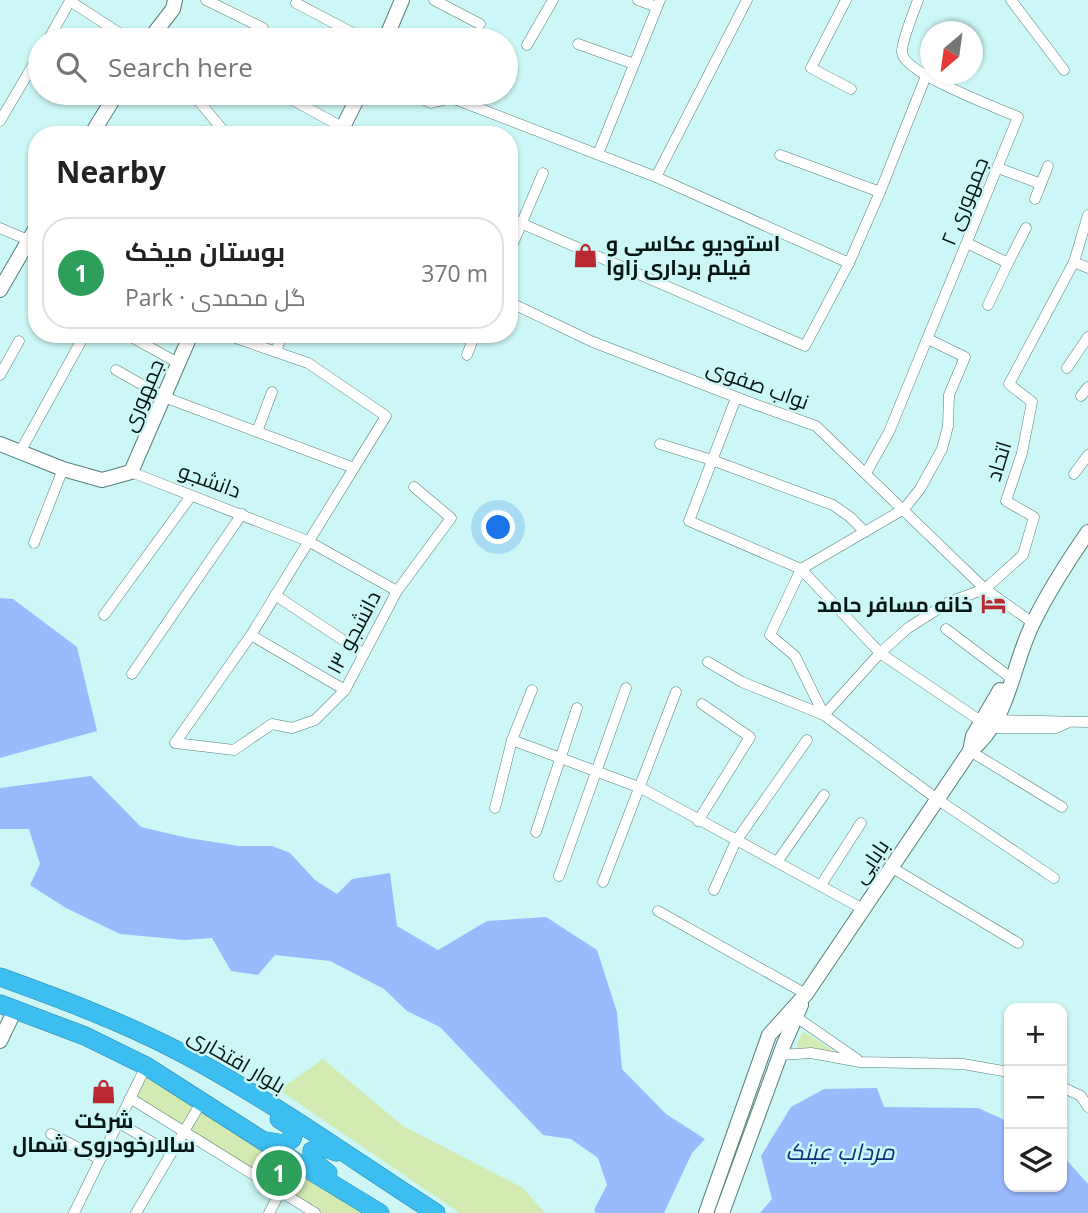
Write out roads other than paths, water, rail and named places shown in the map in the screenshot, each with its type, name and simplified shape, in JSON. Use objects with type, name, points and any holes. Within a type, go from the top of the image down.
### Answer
[{"type":"highway","name":"بلوار افتخاری","points":[[0,977],[95,1011],[177,1051],[233,1082],[436,1213]]},
{"type":"highway","points":[[8,1007],[85,1036],[146,1066],[380,1213]]},
{"type":"highway","points":[[233,1082],[248,1100],[290,1126],[294,1133],[292,1139],[284,1144],[266,1142]]},
{"type":"highway","points":[[352,1160],[323,1147],[312,1151],[311,1156],[312,1160],[355,1198]]},
{"type":"main road","points":[[158,28],[173,9],[175,0]]},
{"type":"main road","points":[[390,28],[402,0]]},
{"type":"main road","points":[[97,126],[110,105]]},
{"type":"main road","points":[[343,126],[354,105]]},
{"type":"main road","points":[[0,290],[28,240]]},
{"type":"main road","name":"جمهوری","points":[[131,472],[187,343]]},
{"type":"main road","points":[[0,444],[63,469],[102,480],[131,472]]},
{"type":"main road","name":"بابایی","points":[[706,1213],[769,1035],[806,994],[970,751],[981,743],[1009,691],[1011,678],[1032,623],[1058,576],[1088,532]]},
{"type":"main road","name":"بابایی","points":[[722,1213],[780,1055],[806,994]]},
{"type":"main road","points":[[0,1041],[8,1007]]},
{"type":"street","points":[[206,0],[262,28]]},
{"type":"street","points":[[434,0],[480,24]]},
{"type":"street","points":[[527,45],[553,0]]},
{"type":"street","points":[[598,154],[659,4],[638,0]]},
{"type":"street","points":[[656,177],[747,0]]},
{"type":"street","points":[[846,0],[811,68],[851,89]]},
{"type":"street","name":"جمهوری ۲","points":[[918,0],[901,52],[905,62],[920,70]]},
{"type":"street","points":[[1011,0],[1064,70]]},
{"type":"street","points":[[55,28],[71,1],[112,28]]},
{"type":"street","points":[[296,3],[343,28]]},
{"type":"street","points":[[578,44],[634,64]]},
{"type":"street","points":[[0,121],[28,73]]},
{"type":"street","points":[[518,221],[805,346],[849,263],[929,84]]},
{"type":"street","name":"جمهوری ۲","points":[[866,473],[889,432],[1018,117],[950,84]]},
{"type":"street","points":[[202,105],[220,126]]},
{"type":"street","points":[[299,105],[332,126]]},
{"type":"street","points":[[470,105],[656,177],[849,263]]},
{"type":"street","points":[[780,155],[880,192]]},
{"type":"street","points":[[1035,199],[1048,166]]},
{"type":"street","points":[[998,168],[1041,184]]},
{"type":"street","points":[[518,232],[543,173]]},
{"type":"street","name":"اتحاد","points":[[824,715],[880,653],[908,628],[949,602],[985,589],[1023,555],[1034,517],[1006,502],[1022,453],[1032,402],[1009,384],[1074,262],[1088,215]]},
{"type":"street","points":[[0,228],[28,240]]},
{"type":"street","points":[[988,305],[1026,228]]},
{"type":"street","points":[[967,243],[1008,263]]},
{"type":"street","points":[[1074,262],[1088,268]]},
{"type":"street","name":"نواب صفوی","points":[[518,306],[593,342],[816,426],[985,589],[1032,623]]},
{"type":"street","points":[[1067,368],[1088,337]]},
{"type":"street","points":[[824,715],[794,656],[770,635],[801,569],[904,509],[920,489],[942,449],[948,426],[949,395],[965,357],[928,339]]},
{"type":"street","points":[[0,375],[19,341]]},
{"type":"street","points":[[20,452],[80,343]]},
{"type":"street","points":[[142,343],[178,363]]},
{"type":"street","points":[[250,343],[276,352],[279,343]]},
{"type":"street","points":[[467,355],[472,343]]},
{"type":"street","name":"دانشجو ۱۳","points":[[276,352],[308,363],[386,416],[251,635],[176,743],[234,750],[272,724],[292,729],[315,720],[345,690],[397,591],[451,519],[414,487]]},
{"type":"street","points":[[116,370],[164,397],[354,468]]},
{"type":"street","points":[[257,432],[272,392]]},
{"type":"street","points":[[736,398],[690,521],[801,569],[880,653],[990,723],[1056,728],[1067,723],[1088,722]]},
{"type":"street","points":[[660,444],[712,460],[833,505],[850,517],[864,532]]},
{"type":"street","points":[[1074,474],[1088,455]]},
{"type":"street","points":[[34,543],[63,469]]},
{"type":"street","name":"دانشجو","points":[[131,472],[308,541],[397,591]]},
{"type":"street","points":[[104,615],[191,496]]},
{"type":"street","points":[[132,674],[243,514]]},
{"type":"street","points":[[275,595],[364,654]]},
{"type":"street","points":[[946,629],[1011,678]]},
{"type":"street","points":[[251,635],[345,690]]},
{"type":"street","points":[[708,662],[742,682],[824,715],[937,799],[1054,878]]},
{"type":"street","points":[[559,876],[626,688]]},
{"type":"street","points":[[495,808],[512,740],[533,690]]},
{"type":"street","points":[[603,882],[676,692]]},
{"type":"street","points":[[698,821],[750,737],[702,704]]},
{"type":"street","points":[[536,832],[577,708]]},
{"type":"street","points":[[512,740],[641,788],[863,909]]},
{"type":"street","points":[[714,890],[736,841],[807,740]]},
{"type":"street","points":[[970,751],[1062,807]]},
{"type":"street","points":[[777,862],[824,795]]},
{"type":"street","points":[[821,885],[861,823]]},
{"type":"street","points":[[891,867],[1018,943]]},
{"type":"street","points":[[658,911],[806,994]]},
{"type":"street","points":[[796,1017],[860,1062]]},
{"type":"street","points":[[780,1055],[811,1054],[860,1062],[963,1064],[1004,1071]]},
{"type":"street","points":[[74,1213],[146,1066]]},
{"type":"street","points":[[1067,1089],[1081,1096],[1088,1107]]},
{"type":"street","points":[[130,1098],[316,1213]]},
{"type":"street","points":[[136,1213],[202,1101]]},
{"type":"street","points":[[119,1123],[171,1153]]},
{"type":"street","points":[[51,1134],[100,1159]]},
{"type":"street","points":[[269,1213],[296,1162]]},
{"type":"water","points":[[0,598],[13,599],[77,647],[97,731],[0,758]]},
{"type":"water","points":[[91,776],[141,827],[239,846],[272,846],[290,853],[315,880],[337,894],[352,879],[390,873],[397,926],[438,950],[487,921],[546,917],[597,950],[617,1012],[622,1069],[666,1114],[705,1139],[692,1153],[664,1213],[596,1213],[594,1210],[607,1185],[598,1158],[571,1139],[543,1135],[440,1027],[407,1011],[384,989],[330,961],[275,955],[258,975],[231,971],[212,938],[185,940],[120,934],[66,908],[30,885],[40,864],[29,829],[0,829],[0,788]]},
{"type":"water","name":"مرداب عینک","points":[[877,1088],[884,1107],[978,1108],[1004,1120],[1004,1192],[1067,1192],[1067,1161],[1088,1184],[1088,1213],[760,1213],[772,1199],[761,1156],[791,1107],[824,1089]]},
{"type":"place","name":"استودیو عکاسی و فیلم برداری زاوا","points":[[586,255]]},
{"type":"place","name":"خانه مسافر حامد","points":[[993,604]]},
{"type":"place","name":"شرکت سالارخودروی شمال","points":[[104,1091]]},
{"type":"place","name":"بوستان میخک","points":[[279,1173]]}]
